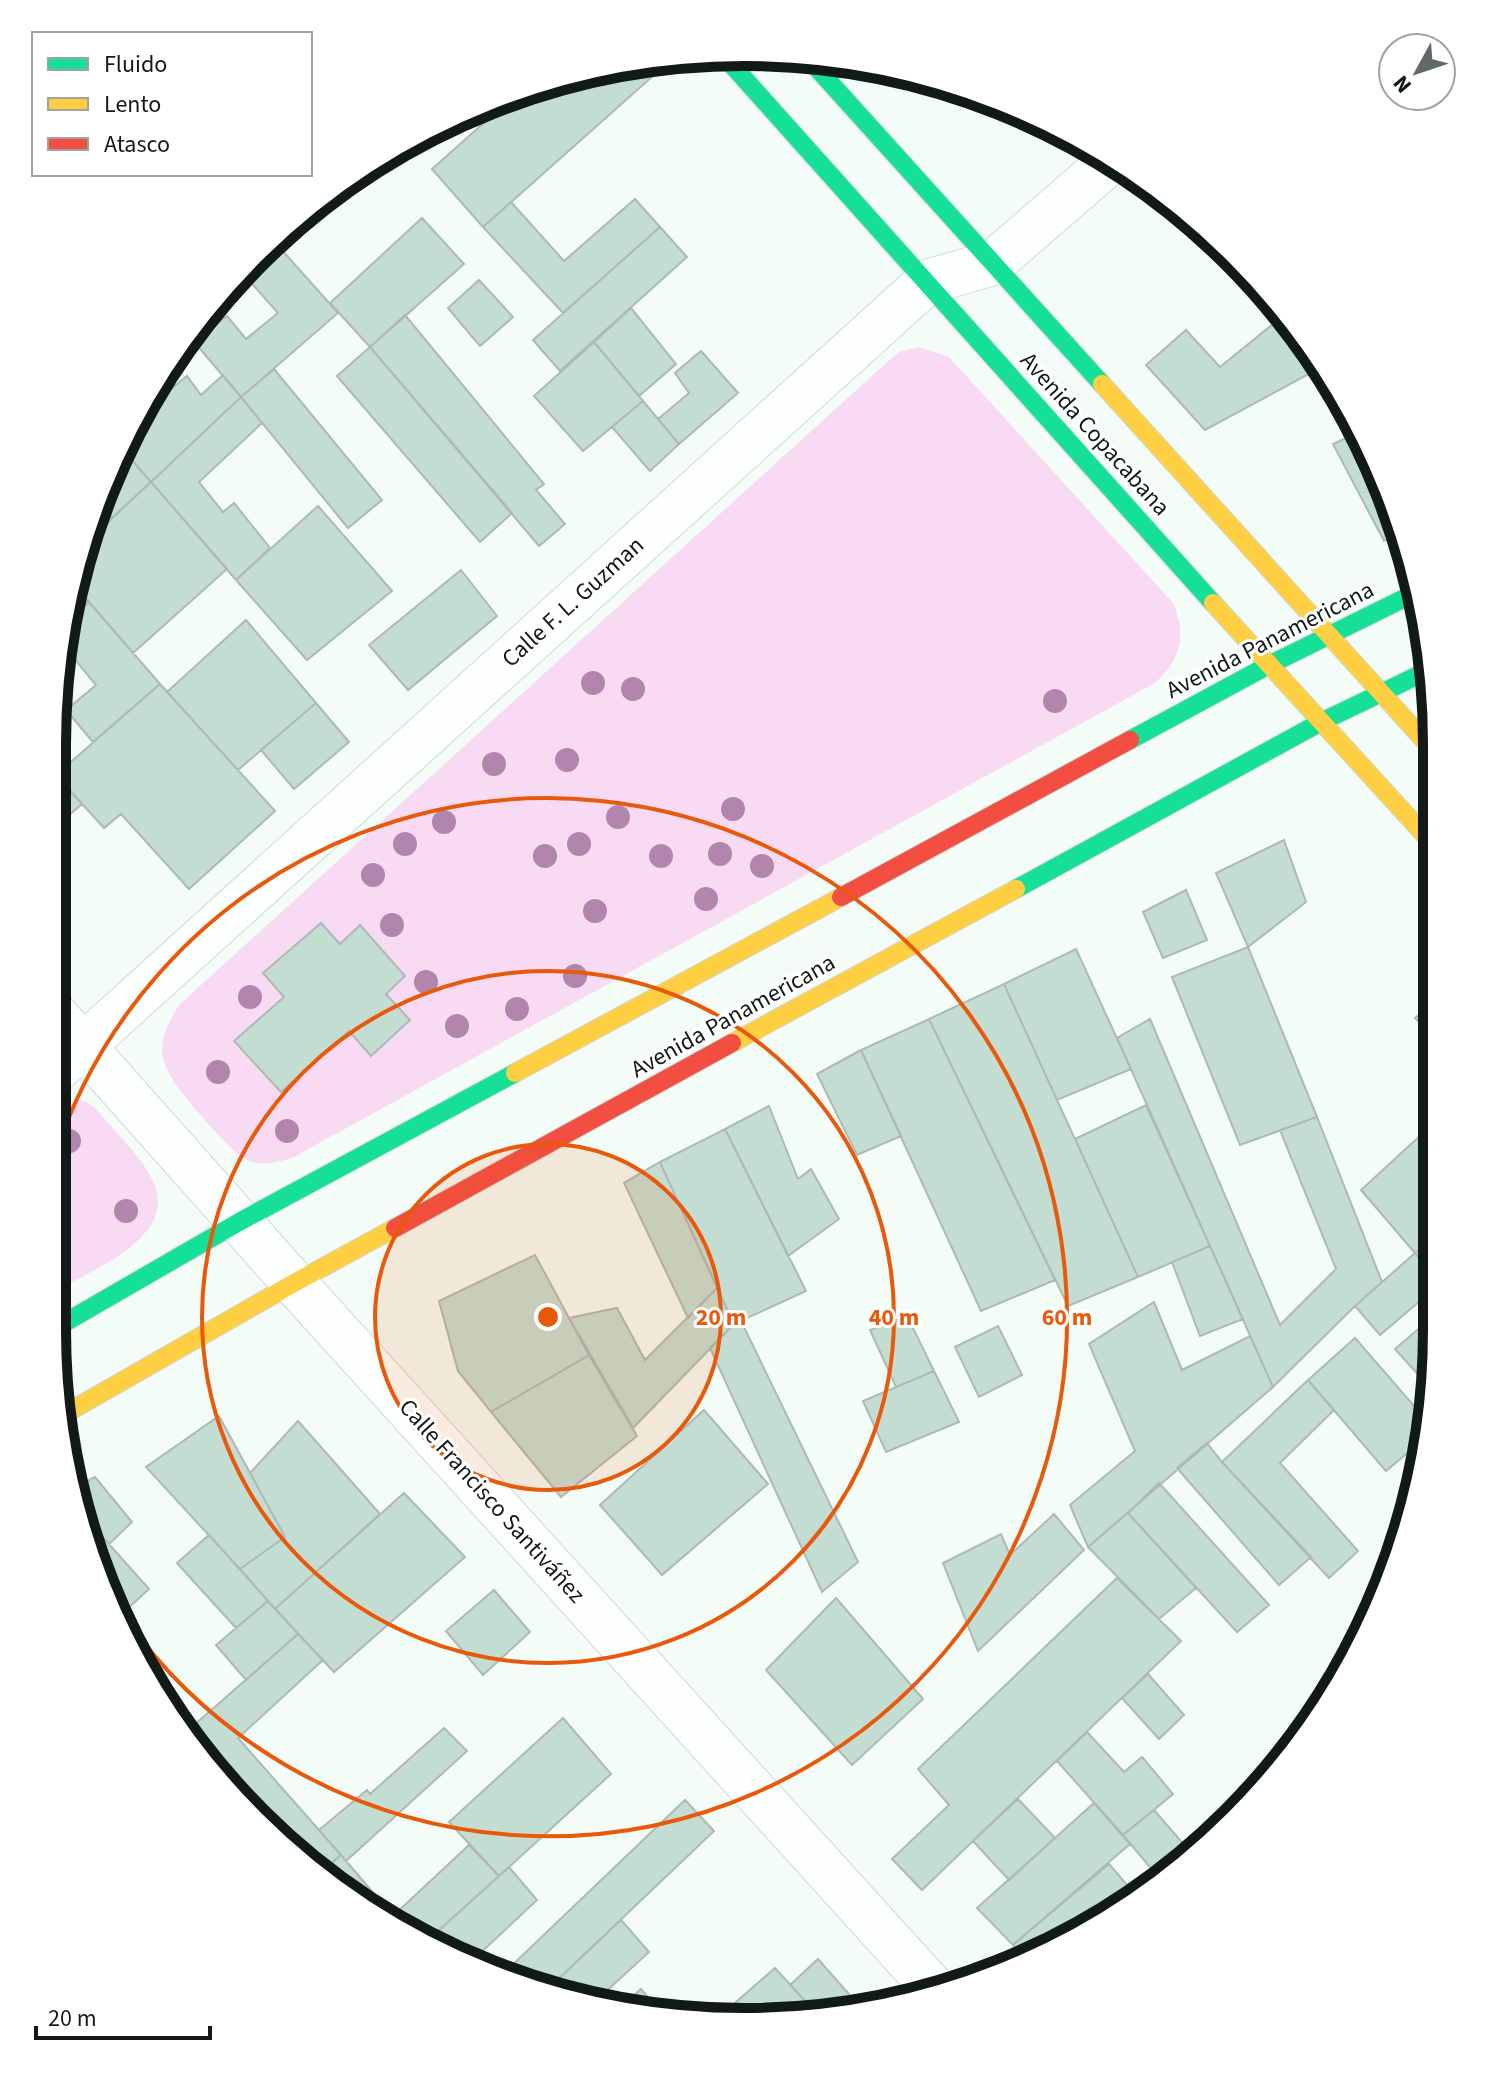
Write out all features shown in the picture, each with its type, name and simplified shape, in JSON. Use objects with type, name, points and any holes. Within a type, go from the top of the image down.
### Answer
[{"type":"main road","name":"Avenida Copacabana","points":[[733,66],[1423,833]]},
{"type":"main road","name":"Avenida Copacabana","points":[[819,70],[1423,739]]},
{"type":"main road","name":"Avenida Panamericana","points":[[66,1322],[239,1222],[1269,665],[1407,597]]},
{"type":"main road","name":"Avenida Panamericana","points":[[71,1410],[294,1283],[1321,722],[1419,674]]},
{"type":"street","name":"Calle F. L. Guzman","points":[[66,1062],[927,282],[993,263],[1102,168]]},
{"type":"street","name":"Calle Francisco Santiváñez","points":[[66,1026],[239,1222],[928,1983]]},
{"type":"shaded area","points":[[919,347],[949,357],[1173,603],[1180,626],[1179,646],[1164,674],[1155,683],[292,1158],[261,1163],[237,1153],[186,1097],[166,1066],[162,1045],[179,1005],[884,365],[899,352]]},
{"type":"shaded area","points":[[77,1100],[95,1108],[148,1171],[158,1201],[154,1219],[143,1236],[108,1263],[66,1285],[66,1105]]},
{"type":"building","points":[[650,73],[653,76],[483,227],[432,169],[493,115],[569,89]]},
{"type":"building","points":[[635,199],[660,227],[563,313],[483,227],[511,202],[564,261]]},
{"type":"building","points":[[422,218],[464,264],[370,347],[330,303]]},
{"type":"building","points":[[660,227],[687,257],[560,371],[533,340]]},
{"type":"building","points":[[281,249],[338,313],[241,397],[196,345],[204,334],[227,316],[246,339],[278,313],[249,281]]},
{"type":"building","points":[[479,280],[513,317],[480,346],[448,308]]},
{"type":"building","points":[[631,308],[676,364],[639,396],[594,342]]},
{"type":"building","points":[[405,315],[544,484],[536,490],[565,524],[539,546],[370,347]]},
{"type":"building","points":[[218,316],[221,320],[204,334]]},
{"type":"building","points":[[1276,322],[1312,372],[1205,430],[1146,365],[1186,330],[1220,367]]},
{"type":"building","points":[[594,342],[643,401],[583,451],[534,396]]},
{"type":"building","points":[[370,347],[512,513],[480,542],[337,376]]},
{"type":"building","points":[[701,351],[738,393],[679,444],[658,419],[689,393],[675,373]]},
{"type":"building","points":[[274,369],[382,500],[348,528],[241,397]]},
{"type":"building","points":[[223,375],[241,397],[151,482],[130,458],[157,405],[163,396],[187,376],[201,395]]},
{"type":"building","points":[[241,397],[262,423],[199,482],[223,512],[234,503],[270,548],[236,580],[151,482]]},
{"type":"building","points":[[643,401],[679,444],[650,471],[612,427]]},
{"type":"building","points":[[1349,436],[1391,538],[1384,541],[1333,444]]},
{"type":"building","points":[[130,458],[151,482],[105,525],[103,523]]},
{"type":"building","points":[[151,482],[227,569],[133,653],[83,595],[102,527]]},
{"type":"building","points":[[318,506],[392,591],[307,660],[236,580]]},
{"type":"building","points":[[461,570],[497,616],[408,690],[369,645]]},
{"type":"building","points":[[83,595],[89,602],[79,610]]},
{"type":"building","points":[[89,602],[160,684],[93,742],[67,711],[96,685],[72,656],[79,610]]},
{"type":"building","points":[[246,620],[316,703],[238,770],[167,692]]},
{"type":"building","points":[[160,684],[275,811],[189,889],[121,814],[104,828],[66,786],[66,766]]},
{"type":"building","points":[[316,703],[349,742],[294,789],[261,750]]},
{"type":"building","points":[[66,786],[82,804],[66,818]]},
{"type":"building","points":[[1284,840],[1306,902],[1248,947],[1216,873]]},
{"type":"building","points":[[1186,890],[1207,940],[1163,958],[1143,912]]},
{"type":"building","points":[[321,923],[340,944],[360,925],[405,976],[386,994],[410,1020],[371,1056],[349,1031],[281,1092],[234,1041],[284,997],[263,973]]},
{"type":"building","points":[[1248,947],[1317,1117],[1240,1145],[1172,977]]},
{"type":"building","points":[[1076,949],[1131,1069],[1057,1100],[1004,984]]},
{"type":"building","points":[[1004,984],[1138,1277],[1068,1306],[929,1019]]},
{"type":"building","points":[[1423,1011],[1423,1026],[1415,1018]]},
{"type":"building","points":[[929,1019],[1055,1280],[981,1311],[861,1050]]},
{"type":"building","points":[[1150,1019],[1280,1325],[1336,1269],[1280,1130],[1317,1117],[1382,1282],[1273,1387],[1117,1038]]},
{"type":"building","points":[[861,1050],[901,1136],[857,1155],[817,1074]]},
{"type":"building","points":[[1146,1105],[1210,1246],[1138,1277],[1075,1139]]},
{"type":"building","points":[[769,1106],[798,1179],[811,1169],[839,1219],[788,1256],[725,1129]]},
{"type":"building","points":[[725,1129],[806,1291],[734,1324],[660,1162]]},
{"type":"building","points":[[1423,1133],[1423,1246],[1415,1253],[1361,1190]]},
{"type":"building","points":[[660,1162],[717,1288],[688,1318],[624,1183]]},
{"type":"building","points":[[1210,1246],[1243,1319],[1200,1336],[1172,1262]]},
{"type":"building","points":[[1423,1246],[1423,1263],[1415,1253]]},
{"type":"building","points":[[1415,1253],[1423,1263],[1423,1298],[1380,1335],[1355,1306]]},
{"type":"building","points":[[535,1255],[589,1355],[491,1412],[458,1371],[439,1301]]},
{"type":"building","points":[[717,1288],[734,1324],[633,1428],[569,1318],[617,1308],[645,1360]]},
{"type":"building","points":[[1154,1302],[1182,1370],[1250,1336],[1273,1387],[1088,1547],[1070,1505],[1135,1451],[1089,1344]]},
{"type":"building","points":[[907,1316],[934,1371],[896,1387],[870,1330]]},
{"type":"building","points":[[741,1321],[858,1562],[822,1592],[710,1348]]},
{"type":"building","points":[[1423,1325],[1422,1378],[1395,1349]]},
{"type":"building","points":[[998,1326],[1022,1375],[979,1397],[955,1347]]},
{"type":"building","points":[[1355,1338],[1418,1410],[1412,1449],[1386,1471],[1308,1380]]},
{"type":"building","points":[[589,1355],[637,1436],[561,1497],[491,1412]]},
{"type":"building","points":[[934,1371],[959,1422],[886,1452],[863,1401]]},
{"type":"building","points":[[1308,1380],[1334,1410],[1280,1463],[1358,1551],[1329,1578],[1222,1462]]},
{"type":"building","points":[[704,1410],[768,1484],[662,1575],[600,1505]]},
{"type":"building","points":[[219,1416],[285,1537],[240,1569],[146,1467]]},
{"type":"building","points":[[298,1421],[380,1514],[275,1609],[240,1569],[285,1537],[250,1473]]},
{"type":"building","points":[[1207,1443],[1311,1557],[1279,1585],[1177,1468]]},
{"type":"building","points":[[95,1477],[132,1522],[109,1544],[97,1530],[84,1483]]},
{"type":"building","points":[[1159,1483],[1269,1605],[1237,1632],[1128,1513]]},
{"type":"building","points":[[404,1493],[465,1557],[334,1672],[275,1609]]},
{"type":"building","points":[[1128,1513],[1196,1588],[1159,1619],[1088,1547]]},
{"type":"building","points":[[1054,1514],[1084,1550],[978,1651],[943,1563],[1001,1534],[1010,1555]]},
{"type":"building","points":[[97,1530],[149,1589],[127,1609]]},
{"type":"building","points":[[209,1535],[268,1601],[236,1628],[177,1563]]},
{"type":"building","points":[[1117,1578],[1181,1641],[922,1890],[892,1859],[949,1805],[918,1769]]},
{"type":"building","points":[[494,1590],[530,1632],[483,1675],[446,1631]]},
{"type":"building","points":[[836,1598],[923,1699],[852,1765],[766,1670]]},
{"type":"building","points":[[268,1601],[298,1634],[246,1680],[216,1645]]},
{"type":"building","points":[[298,1634],[323,1660],[238,1738],[341,1855],[328,1866],[297,1840],[234,1777],[194,1725]]},
{"type":"building","points":[[1148,1674],[1184,1715],[1159,1739],[1122,1698]]},
{"type":"building","points":[[563,1718],[611,1774],[499,1876],[449,1822]]},
{"type":"building","points":[[444,1728],[467,1751],[346,1861],[319,1830],[367,1790],[370,1794]]},
{"type":"building","points":[[1087,1732],[1124,1772],[1142,1757],[1173,1794],[1123,1835],[1057,1761]]},
{"type":"building","points":[[1018,1799],[1055,1838],[1009,1880],[973,1841]]},
{"type":"building","points":[[685,1800],[714,1831],[556,1981],[511,1966]]},
{"type":"building","points":[[1094,1803],[1130,1844],[1013,1945],[977,1908]]},
{"type":"building","points":[[1154,1810],[1185,1846],[1153,1871],[1123,1835]]},
{"type":"building","points":[[469,1845],[499,1876],[435,1933],[397,1912]]},
{"type":"building","points":[[341,1855],[381,1902],[328,1866]]},
{"type":"building","points":[[1109,1864],[1130,1888],[1045,1938],[1018,1950],[1013,1945]]},
{"type":"building","points":[[509,1867],[537,1900],[480,1954],[435,1933]]},
{"type":"building","points":[[621,1920],[649,1952],[604,1993],[556,1981]]},
{"type":"building","points":[[818,1959],[853,1999],[806,2005],[790,1985]]},
{"type":"building","points":[[775,1968],[807,2003],[789,2007],[730,2008]]},
{"type":"building","points":[[641,1989],[651,2001],[631,1998]]},
{"type":"traffic: fast","points":[[733,66],[1213,603]]},
{"type":"traffic: fast","points":[[819,70],[1102,384]]},
{"type":"traffic: fast","points":[[1130,740],[1269,665],[1407,597]]},
{"type":"traffic: fast","points":[[1016,889],[1321,722],[1419,675]]},
{"type":"traffic: fast","points":[[66,1322],[239,1222],[515,1073]]},
{"type":"traffic: slow","points":[[1102,384],[1423,739]]},
{"type":"traffic: slow","points":[[1213,603],[1423,833]]},
{"type":"traffic: slow","points":[[732,1043],[1016,889]]},
{"type":"traffic: slow","points":[[515,1073],[841,897]]},
{"type":"traffic: slow","points":[[71,1410],[395,1228]]},
{"type":"traffic: jam","points":[[841,897],[1130,740]]},
{"type":"traffic: jam","points":[[395,1228],[732,1043]]}]
